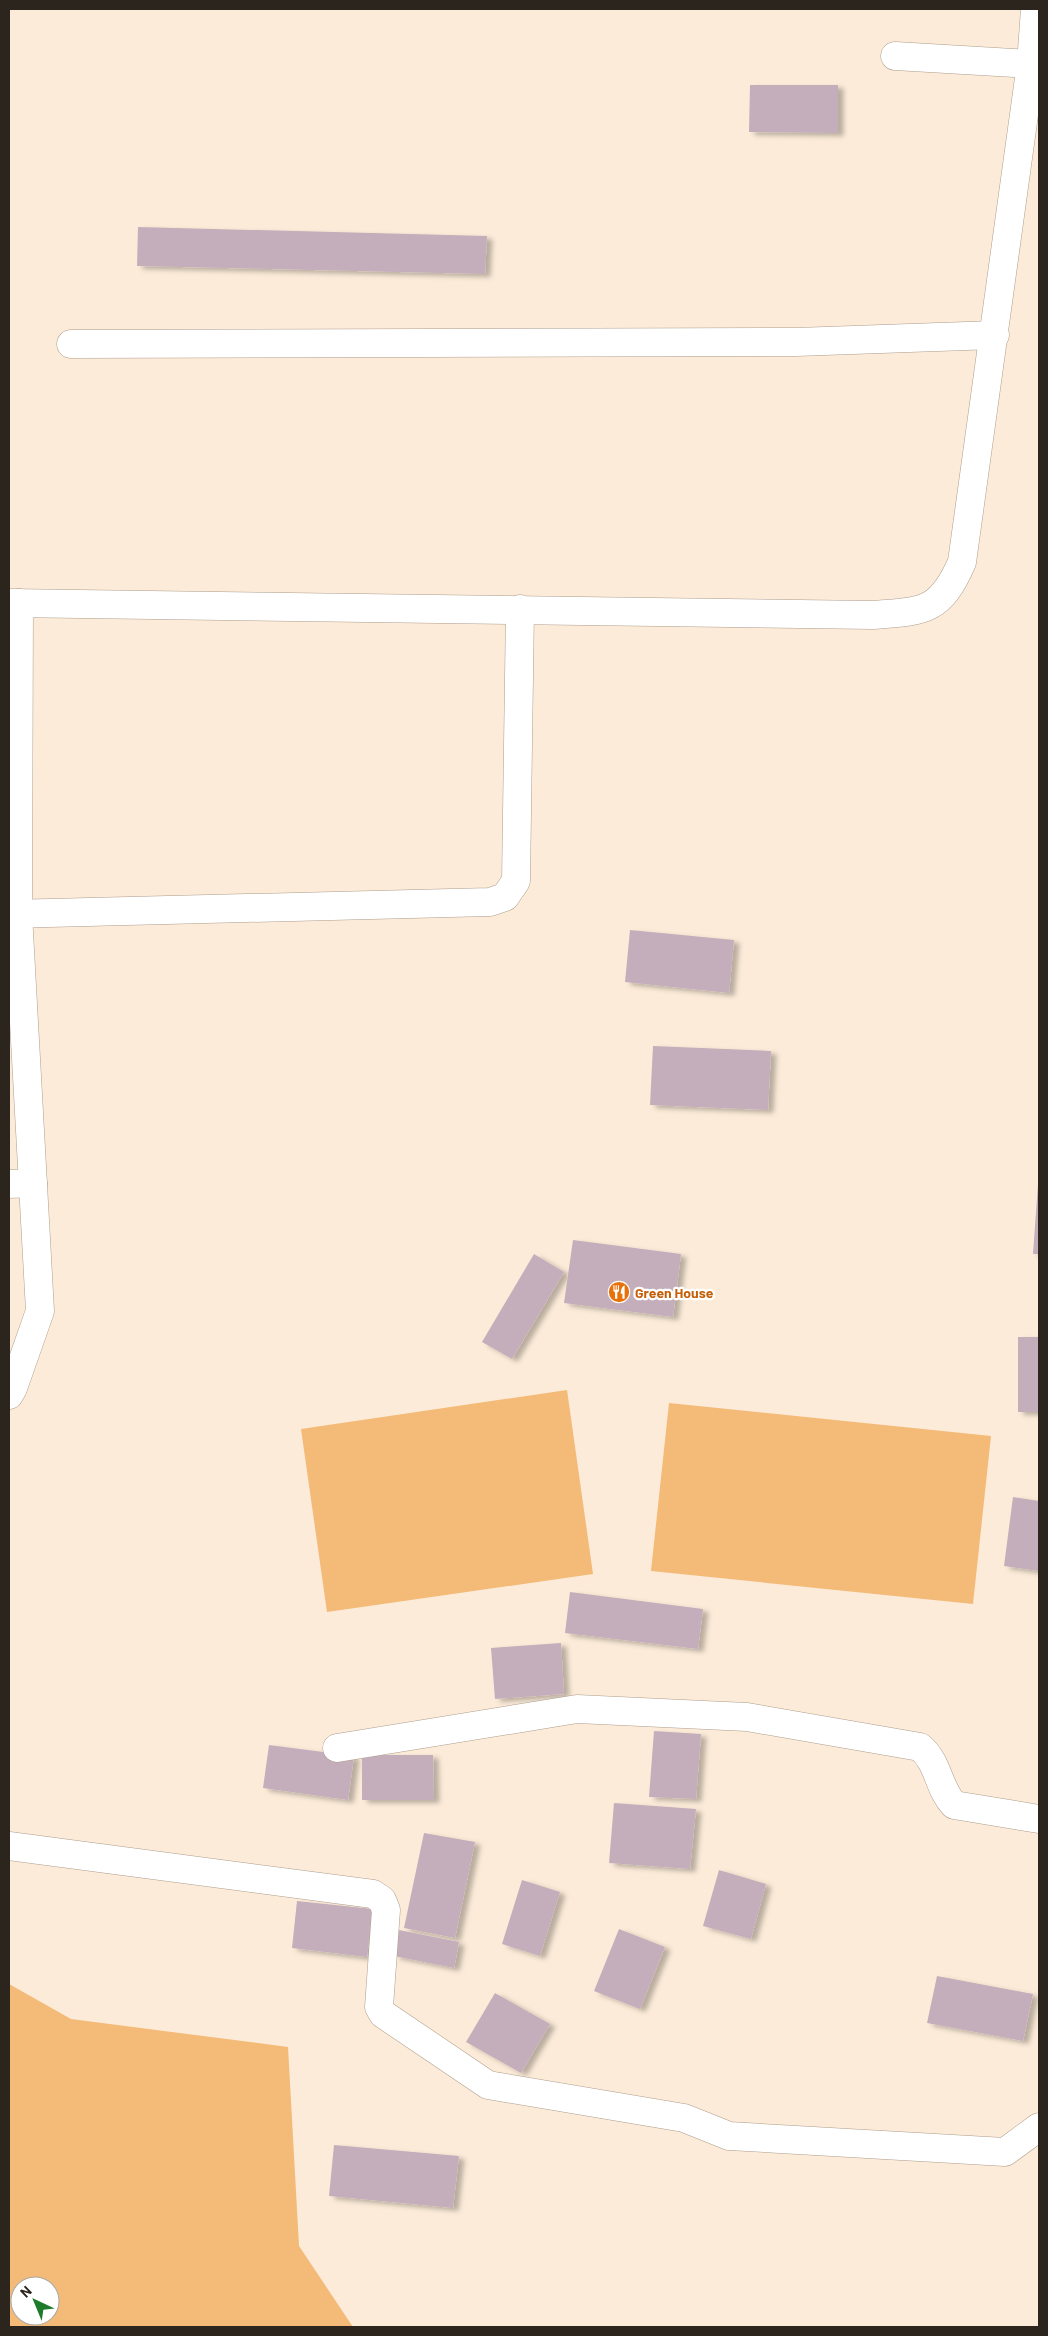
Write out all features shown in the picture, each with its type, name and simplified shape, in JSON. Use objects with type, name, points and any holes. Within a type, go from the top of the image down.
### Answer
[{"type":"street","points":[[9,1395],[40,1311],[21,1184],[13,914],[14,603],[872,615],[919,611],[940,600],[953,583],[962,562],[1030,64],[1035,9]]},
{"type":"street","points":[[895,56],[1030,64]]},
{"type":"street","points":[[71,344],[796,342],[994,336]]},
{"type":"street","points":[[13,914],[490,902],[505,897],[516,881],[520,609]]},
{"type":"street","points":[[338,1748],[578,1709],[747,1717],[920,1747],[930,1755],[945,1796],[954,1805],[1039,1819]]},
{"type":"street","points":[[9,1846],[373,1894],[382,1900],[386,1910],[378,2007],[383,2014],[488,2085],[684,2118],[729,2136],[1005,2152],[1039,2127]]},
{"type":"shaded area","points":[[567,1390],[593,1574],[327,1612],[301,1429]]},
{"type":"shaded area","points":[[669,1403],[991,1436],[973,1604],[651,1571]]},
{"type":"shaded area","points":[[9,1984],[71,2019],[288,2047],[299,2246],[353,2327],[9,2327]]},
{"type":"building","points":[[750,85],[838,85],[838,133],[749,132]]},
{"type":"building","points":[[138,227],[487,236],[485,274],[137,266]]},
{"type":"building","points":[[630,930],[734,940],[729,993],[625,982]]},
{"type":"building","points":[[653,1046],[771,1051],[768,1110],[650,1105]]},
{"type":"building","points":[[1038,1184],[1039,1254],[1033,1254]]},
{"type":"building","points":[[573,1240],[681,1254],[673,1317],[564,1303]]},
{"type":"building","points":[[534,1254],[564,1272],[512,1359],[482,1342]]},
{"type":"building","points":[[1018,1337],[1039,1337],[1039,1412],[1018,1412]]},
{"type":"building","points":[[1013,1497],[1039,1501],[1039,1571],[1004,1566]]},
{"type":"building","points":[[570,1592],[703,1609],[698,1649],[565,1633]]},
{"type":"building","points":[[561,1643],[564,1694],[495,1699],[491,1648]]},
{"type":"building","points":[[654,1731],[701,1734],[696,1799],[649,1797]]},
{"type":"building","points":[[269,1745],[354,1756],[348,1800],[263,1788]]},
{"type":"building","points":[[362,1755],[433,1755],[434,1800],[362,1800]]},
{"type":"building","points":[[614,1803],[696,1809],[690,1869],[609,1863]]},
{"type":"building","points":[[424,1833],[475,1842],[455,1938],[404,1928]]},
{"type":"building","points":[[719,1870],[766,1884],[751,1939],[703,1926]]},
{"type":"building","points":[[522,1880],[560,1892],[540,1956],[502,1944]]},
{"type":"building","points":[[297,1901],[373,1909],[367,1957],[292,1948]]},
{"type":"building","points":[[619,1929],[665,1947],[640,2009],[594,1991]]},
{"type":"building","points":[[399,1930],[459,1942],[454,1968],[394,1956]]},
{"type":"building","points":[[937,1976],[1033,1994],[1023,2041],[927,2023]]},
{"type":"building","points":[[495,1993],[550,2024],[521,2073],[466,2042]]},
{"type":"building","points":[[334,2145],[459,2156],[453,2208],[329,2196]]},
{"type":"place","name":"Green House","points":[[619,1292]]}]
